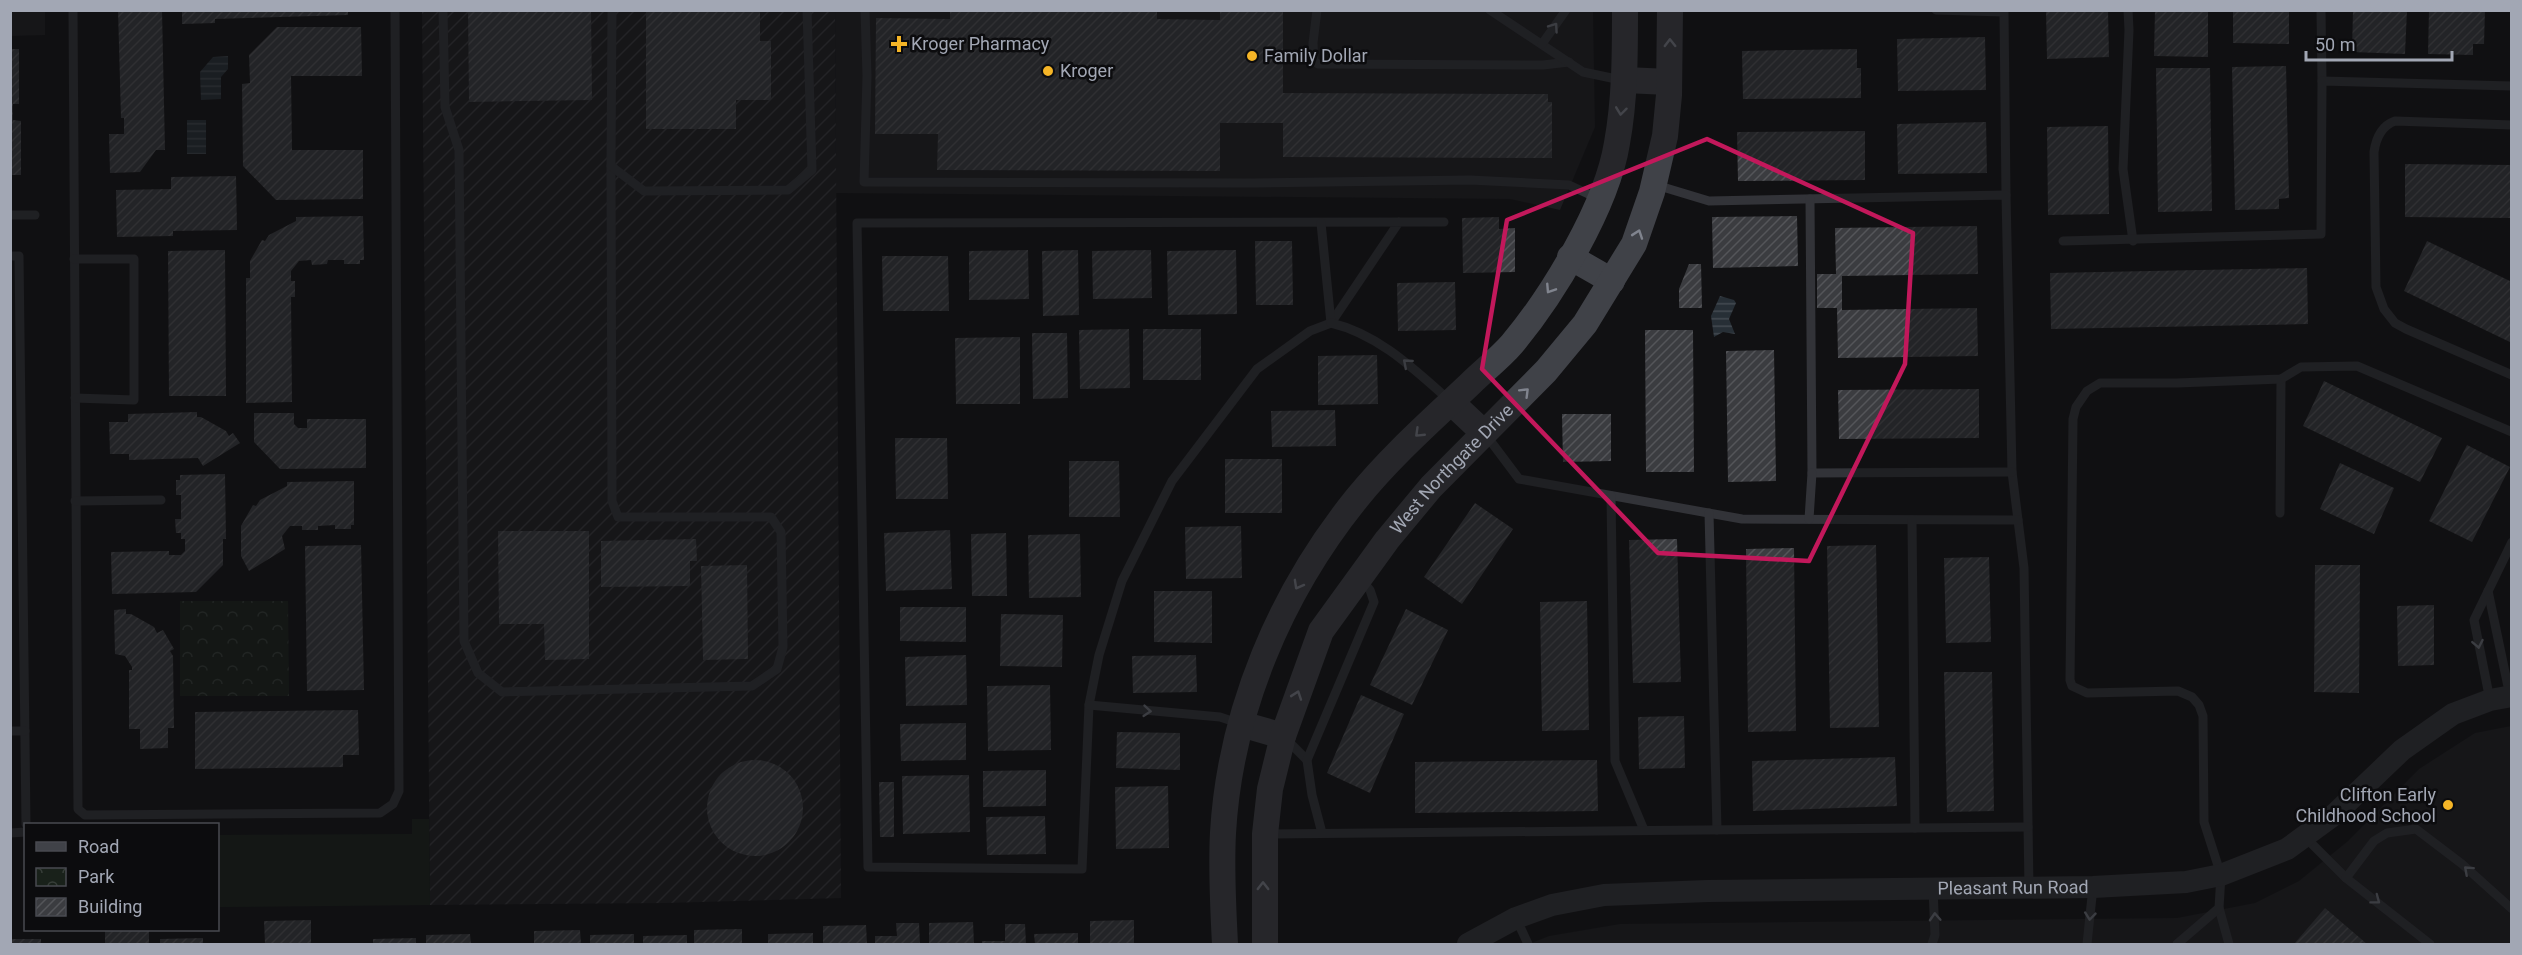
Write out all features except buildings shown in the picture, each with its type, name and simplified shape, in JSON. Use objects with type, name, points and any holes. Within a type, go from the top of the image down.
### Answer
[{"type":"main road","points":[[1226,945],[1223,832],[1231,768],[1241,724],[1262,661],[1283,612],[1309,566],[1358,497],[1511,344],[1547,295],[1570,257],[1601,200],[1617,146],[1625,80],[1625,10]]},
{"type":"main road","name":"West Northgate Drive","points":[[1265,945],[1264,834],[1269,789],[1283,736],[1321,631],[1431,487],[1553,363],[1585,324],[1634,244],[1665,136],[1669,82],[1670,10]]},
{"type":"main road","points":[[1625,80],[1669,82]]},
{"type":"main road","points":[[1570,257],[1612,280]]},
{"type":"main road","points":[[1451,402],[1484,433]]},
{"type":"main road","points":[[1241,724],[1283,736]]},
{"type":"street","name":"Pleasant Run Road","points":[[1468,945],[1516,918],[1571,900],[1625,893],[2093,887],[2186,882],[2221,875],[2287,849],[2335,814],[2426,730],[2453,714],[2504,697]]},
{"type":"lane","points":[[73,10],[78,808],[85,815],[380,813],[393,804],[399,791],[395,10]]},
{"type":"lane","points":[[443,10],[445,107],[459,150],[464,641],[478,673],[502,692],[752,686],[777,669],[783,647],[781,532],[771,517],[618,517],[612,501],[612,10]]},
{"type":"lane","points":[[611,166],[644,191],[788,190],[812,170],[807,10]]},
{"type":"lane","points":[[865,10],[867,76],[864,182],[1254,183],[1470,180],[1569,185],[1601,200]]},
{"type":"lane","points":[[1317,10],[1313,43],[1314,61],[1318,64],[1543,65],[1569,62]]},
{"type":"lane","points":[[1490,10],[1583,72],[1625,80]]},
{"type":"lane","points":[[1542,44],[1566,10]]},
{"type":"lane","points":[[1936,10],[2004,12],[2012,472],[2024,568],[2029,888]]},
{"type":"lane","points":[[2128,10],[2123,169],[2133,241]]},
{"type":"lane","points":[[2063,242],[2321,234],[2321,10]]},
{"type":"lane","points":[[2322,81],[2511,86]]},
{"type":"lane","points":[[2511,125],[2395,122],[2382,129],[2375,141],[2374,152],[2376,287],[2384,309],[2395,322],[2406,329],[2511,375]]},
{"type":"lane","points":[[1653,184],[1709,201],[2006,195]]},
{"type":"lane","points":[[1809,519],[1812,473],[1810,199]]},
{"type":"lane","points":[[10,215],[35,215]]},
{"type":"lane","points":[[1330,323],[1399,222]]},
{"type":"lane","points":[[1444,222],[857,223],[868,867],[1083,869],[1089,705],[1099,655],[1122,581],[1172,481],[1257,369],[1310,331],[1330,323],[1346,326],[1397,355],[1451,402]]},
{"type":"lane","points":[[1321,223],[1330,323]]},
{"type":"lane","points":[[10,256],[20,256],[26,823]]},
{"type":"lane","points":[[74,259],[134,259],[135,400],[75,398]]},
{"type":"lane","points":[[2228,944],[2219,908],[2221,875],[2204,822],[2203,716],[2199,705],[2192,697],[2178,690],[2087,693],[2072,686],[2070,680],[2073,418],[2076,407],[2087,391],[2100,383],[2177,383],[2281,378],[2301,367],[2364,368],[2511,432]]},
{"type":"lane","points":[[2280,513],[2281,378]]},
{"type":"lane","points":[[1484,433],[1519,479],[1742,519],[2018,520]]},
{"type":"lane","points":[[1812,473],[2012,472]]},
{"type":"lane","points":[[1611,496],[1615,761],[1644,830]]},
{"type":"lane","points":[[75,501],[161,500]]},
{"type":"lane","points":[[1709,513],[1717,830]]},
{"type":"lane","points":[[1912,520],[1915,828]]},
{"type":"lane","points":[[2504,697],[2474,620],[2511,543]]},
{"type":"lane","points":[[1322,833],[1312,795],[1307,760],[1374,603],[1370,590],[1360,578]]},
{"type":"lane","points":[[2488,591],[2504,697]]},
{"type":"lane","points":[[1089,705],[1220,717],[1241,724]]},
{"type":"lane","points":[[10,731],[25,731]]},
{"type":"lane","points":[[1283,736],[1307,760]]},
{"type":"lane","points":[[1264,834],[2028,827]]},
{"type":"lane","points":[[2346,878],[2374,841],[2387,833],[2416,829],[2462,864],[2511,909]]},
{"type":"lane","points":[[2304,836],[2346,878],[2430,945]]},
{"type":"lane","points":[[2087,945],[2093,887]]},
{"type":"lane","points":[[1932,945],[1935,935],[1933,889]]},
{"type":"lane","points":[[2177,945],[2219,908]]},
{"type":"lane","points":[[1516,918],[1528,945]]},
{"type":"highlighted area","points":[[1707,139],[1913,233],[1905,364],[1809,561],[1658,553],[1482,369],[1507,220]]},
{"type":"shaded area","points":[[10,11],[45,11],[45,35],[11,36]]},
{"type":"shaded area","points":[[422,11],[835,11],[841,898],[665,903],[430,905]]},
{"type":"shaded area","points":[[835,11],[1593,11],[1595,127],[1560,210],[1510,199],[836,193]]},
{"type":"shaded area","points":[[228,56],[228,69],[221,77],[221,99],[201,100],[200,72],[213,57]]},
{"type":"shaded area","points":[[187,120],[206,120],[206,154],[187,154]]},
{"type":"shaded area","points":[[1720,296],[1734,300],[1736,303],[1729,319],[1735,334],[1723,332],[1714,337],[1711,316]]},
{"type":"shaded area","name":"Clifton Early Childhood School","points":[[2511,726],[2511,944],[1529,944],[1549,936],[1620,924],[2177,918],[2255,903],[2299,881],[2348,841],[2419,769],[2475,733]]},
{"type":"green space","points":[[180,601],[288,601],[289,696],[180,696]]},
{"type":"green space","points":[[412,819],[429,819],[430,905],[219,907],[219,835],[412,834]]},
{"type":"place","name":"Kroger Pharmacy","points":[[899,44]]},
{"type":"place","name":"Family Dollar","points":[[1252,56]]},
{"type":"place","name":"Kroger","points":[[1048,71]]},
{"type":"place","name":"Clifton Early Childhood School","points":[[2448,805]]}]
